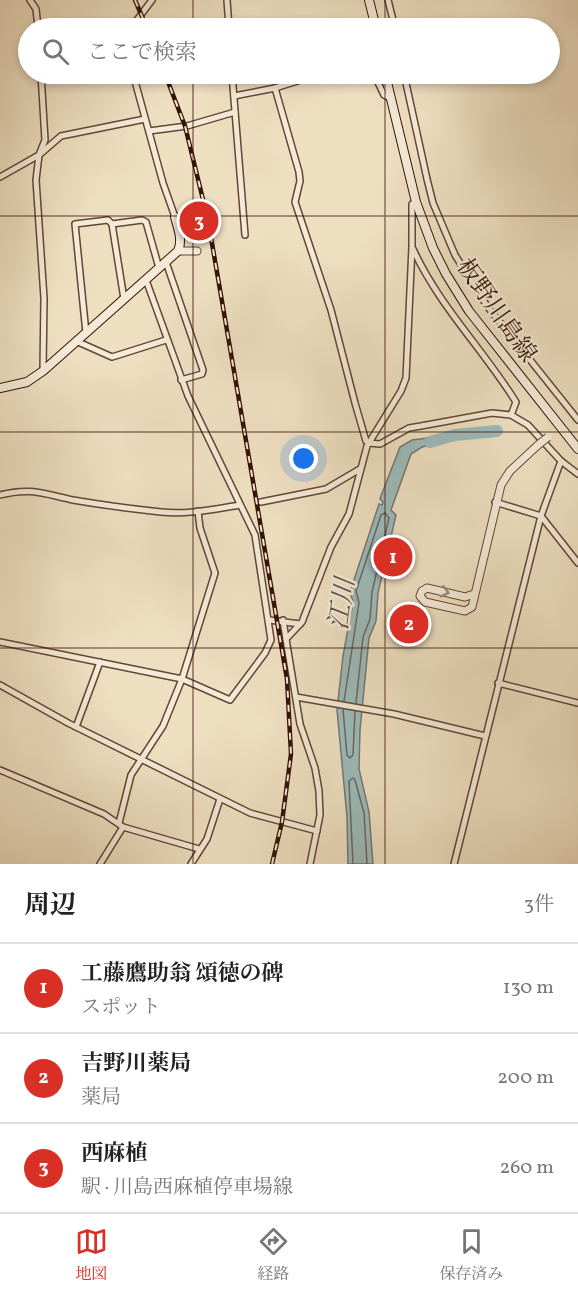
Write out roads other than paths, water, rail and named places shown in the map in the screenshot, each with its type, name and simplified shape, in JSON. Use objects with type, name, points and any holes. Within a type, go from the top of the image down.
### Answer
[{"type":"main road","points":[[369,0],[374,18]]},
{"type":"main road","name":"板野川島線","points":[[388,84],[416,202],[433,248],[454,289],[578,449]]},
{"type":"main road","points":[[0,388],[27,382],[43,371],[178,251],[181,246],[175,217]]},
{"type":"street","points":[[30,0],[36,9],[37,18]]},
{"type":"street","points":[[144,0],[147,6]]},
{"type":"street","points":[[138,18],[152,0]]},
{"type":"street","points":[[227,0],[228,18]]},
{"type":"street","points":[[388,0],[392,18]]},
{"type":"street","points":[[42,84],[45,140],[39,155],[36,180],[45,327],[43,371]]},
{"type":"street","points":[[136,84],[175,217]]},
{"type":"street","points":[[233,84],[245,235]]},
{"type":"street","points":[[234,96],[288,84]]},
{"type":"street","points":[[379,84],[384,95],[390,98]]},
{"type":"street","points":[[406,84],[436,211],[455,255],[487,306],[578,420]]},
{"type":"street","points":[[275,88],[300,171],[295,202],[331,310],[366,441],[380,444],[409,428],[492,413],[511,416],[528,425],[561,461],[578,474]]},
{"type":"street","points":[[149,131],[180,127],[235,112]]},
{"type":"street","points":[[0,177],[39,155],[61,136],[145,119]]},
{"type":"street","points":[[286,639],[300,624],[309,608],[331,547],[349,514],[369,443],[406,378],[412,204],[416,202]]},
{"type":"street","points":[[87,333],[75,224],[108,220],[112,224],[124,299]]},
{"type":"street","points":[[112,224],[142,220],[146,222],[203,370],[202,374],[182,380]]},
{"type":"street","points":[[412,247],[423,273],[442,302],[516,402],[511,416]]},
{"type":"street","points":[[178,251],[197,251]]},
{"type":"street","points":[[0,642],[182,679],[230,700],[265,653],[270,640],[269,620],[255,535],[182,380],[146,280]]},
{"type":"street","points":[[76,341],[112,357],[166,340]]},
{"type":"street","points":[[474,594],[465,597],[427,588],[420,596],[425,602],[465,611],[472,607],[495,502],[505,477],[521,459],[560,427]]},
{"type":"street","points":[[454,864],[541,516],[561,461]]},
{"type":"street","points":[[261,502],[326,489],[360,469]]},
{"type":"street","points":[[0,495],[16,491],[44,492],[73,500],[164,512],[198,511],[240,505]]},
{"type":"street","points":[[495,502],[541,516],[578,563]]},
{"type":"street","points":[[100,864],[121,825],[131,775],[163,726],[182,679],[215,573],[200,528],[198,511]]},
{"type":"street","points":[[269,620],[300,624]]},
{"type":"street","points":[[283,620],[300,724],[315,768],[319,791],[320,815],[310,864]]},
{"type":"street","points":[[76,727],[100,662]]},
{"type":"street","points":[[498,683],[578,703]]},
{"type":"street","points":[[0,685],[76,727],[220,799],[260,817],[317,831]]},
{"type":"street","points":[[296,697],[368,709],[485,736]]},
{"type":"street","points":[[0,770],[99,812],[121,825],[199,849]]},
{"type":"street","points":[[191,864],[207,839],[220,799]]},
{"type":"water","points":[[444,436],[445,441],[422,447],[411,454],[391,510],[396,515],[378,593],[376,621],[369,638],[360,730],[359,769],[369,812],[373,864],[348,864],[347,817],[337,710],[343,656],[353,602],[350,592],[379,504],[382,505],[383,502],[380,499],[381,496],[400,447],[412,440]]},
{"type":"waterway","name":"江川","points":[[430,442],[455,435],[497,431]]},
{"type":"railway","points":[[135,0],[143,18]]},
{"type":"railway","points":[[169,84],[185,126],[208,220],[287,679],[291,754],[282,822],[272,864]]},
{"type":"place","name":"西麻植","points":[[199,221]]},
{"type":"place","name":"工藤鷹助翁 頌徳の碑","points":[[393,557]]},
{"type":"place","name":"吉野川薬局","points":[[409,624]]}]
